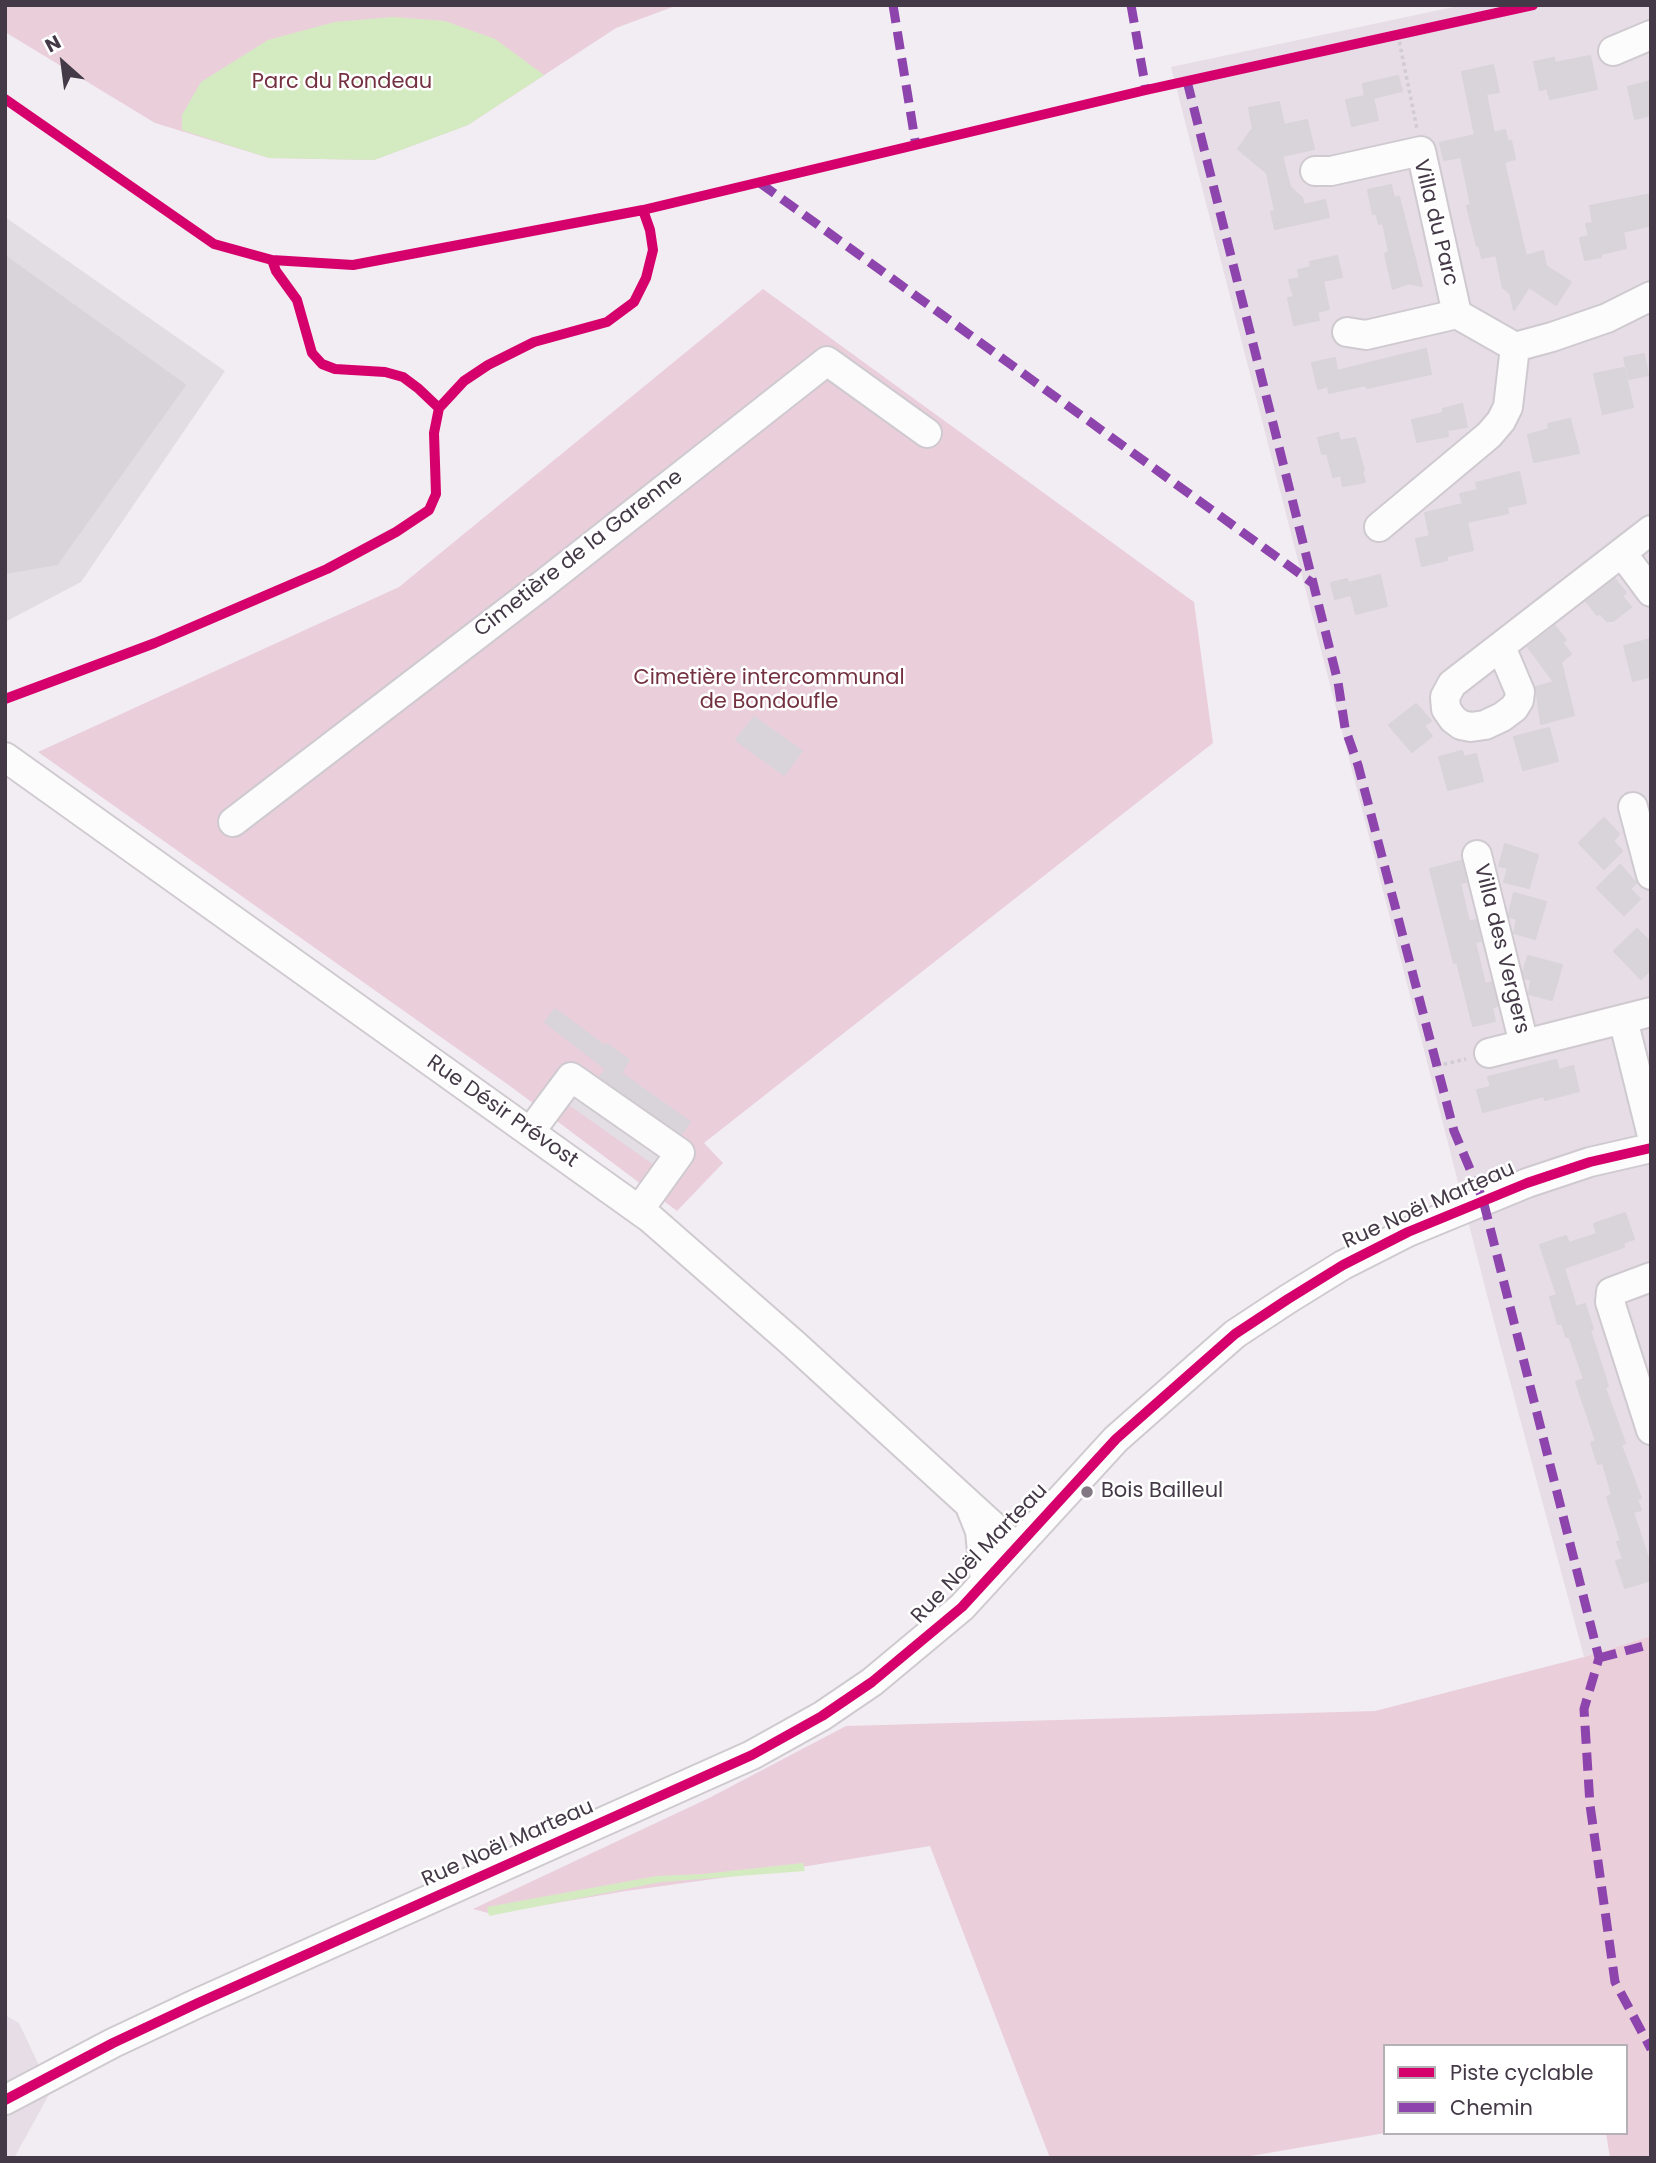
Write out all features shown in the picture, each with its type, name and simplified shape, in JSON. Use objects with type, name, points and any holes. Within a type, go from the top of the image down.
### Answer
[{"type":"street","points":[[1613,51],[1651,36]]},
{"type":"street","name":"Villa du Parc","points":[[1315,171],[1331,171],[1421,151],[1457,314]]},
{"type":"street","points":[[1379,527],[1489,435],[1501,421],[1508,407],[1515,347],[1607,318],[1651,296]]},
{"type":"street","name":"Villa du Parc","points":[[1347,332],[1366,335],[1457,314],[1515,347]]},
{"type":"street","name":"Cimetière de la Garenne","points":[[233,822],[541,586],[827,361],[927,433]]},
{"type":"street","points":[[1501,647],[1651,530]]},
{"type":"street","points":[[1622,553],[1651,592]]},
{"type":"street","name":"Rue Désir Prévost","points":[[5,757],[639,1210],[795,1345],[1016,1547]]},
{"type":"street","points":[[1633,807],[1651,875]]},
{"type":"street","name":"Villa des Vergers","points":[[1477,855],[1524,1044]]},
{"type":"street","name":"Villa des Vergers","points":[[1489,1053],[1651,1012]]},
{"type":"street","points":[[1623,1019],[1651,1132]]},
{"type":"street","points":[[530,1132],[571,1077],[680,1153],[639,1210]]},
{"type":"street","name":"Rue Noël Marteau","points":[[5,2100],[113,2043],[752,1755],[822,1716],[872,1682],[962,1606],[1126,1429],[1236,1334],[1343,1265],[1408,1232],[1527,1182],[1590,1162],[1651,1148]]},
{"type":"street","points":[[1651,1278],[1602,1291],[1610,1302],[1651,1430]]},
{"type":"street","name":"Rue Désir Prévost","points":[[969,1504],[980,1531],[985,1582]]},
{"type":"street","name":"Rue Noël Marteau","points":[[5,2080],[113,2043]]},
{"type":"path","points":[[1398,35],[1421,151]]},
{"type":"path","points":[[1437,1066],[1489,1053]]},
{"type":"shaded area","points":[[1463,5],[1651,5],[1651,1636],[1584,1657],[1493,1318],[1171,67]]},
{"type":"shaded area","points":[[393,17],[445,21],[495,39],[544,75],[468,125],[374,160],[269,158],[182,130],[182,115],[201,82],[268,40],[335,22]]},
{"type":"shaded area","points":[[5,217],[225,371],[81,582],[5,622]]},
{"type":"shaded area","points":[[575,1065],[693,1148],[671,1177],[553,1094]]},
{"type":"shaded area","points":[[803,1863],[805,1871],[661,1882],[489,1916],[487,1907],[657,1876]]},
{"type":"shaded area","points":[[5,2015],[19,2023],[51,2091],[14,2158],[5,2158]]},
{"type":"green space","name":"Parc du Rondeau","points":[[5,5],[678,5],[616,28],[468,125],[374,160],[269,158],[155,123],[5,32]]},
{"type":"green space","name":"Cimetière intercommunal de Bondoufle","points":[[763,289],[1194,602],[1213,743],[704,1143],[723,1163],[677,1211],[510,1086],[38,752],[399,587]]},
{"type":"green space","points":[[1651,1636],[1651,2158],[1610,2158],[1606,2135],[1628,2135],[1628,2044],[1383,2044],[1383,2133],[1239,2158],[1050,2158],[930,1846],[626,1891],[492,1914],[473,1909],[709,1798],[846,1726],[1375,1711],[1584,1657]]},
{"type":"building","points":[[1590,56],[1597,89],[1550,99],[1547,88],[1540,90],[1534,62],[1554,58],[1555,63]]},
{"type":"building","points":[[1493,65],[1499,92],[1486,94],[1494,133],[1505,130],[1508,142],[1511,141],[1515,159],[1504,162],[1526,256],[1543,251],[1546,266],[1571,282],[1556,305],[1529,287],[1514,310],[1510,293],[1503,288],[1496,255],[1482,258],[1479,245],[1477,246],[1467,206],[1471,205],[1461,157],[1444,160],[1440,143],[1475,135],[1462,72]]},
{"type":"building","points":[[1398,76],[1402,91],[1373,98],[1378,120],[1352,126],[1346,100],[1365,96],[1363,84]]},
{"type":"building","points":[[1651,81],[1651,115],[1635,119],[1628,87]]},
{"type":"building","points":[[1279,102],[1284,125],[1307,120],[1314,149],[1282,156],[1290,187],[1302,198],[1304,205],[1325,200],[1329,217],[1275,229],[1271,212],[1275,211],[1267,173],[1238,149],[1253,128],[1249,108]]},
{"type":"building","points":[[1391,185],[1394,198],[1399,197],[1422,286],[1408,283],[1393,289],[1385,254],[1389,252],[1383,223],[1379,224],[1376,213],[1373,214],[1368,190]]},
{"type":"building","points":[[1651,194],[1651,225],[1623,232],[1626,248],[1585,260],[1580,238],[1589,236],[1586,224],[1593,223],[1590,206]]},
{"type":"building","points":[[5,256],[185,385],[57,564],[5,573]]},
{"type":"building","points":[[1337,256],[1342,277],[1323,281],[1329,309],[1317,312],[1319,320],[1294,325],[1288,298],[1294,297],[1289,280],[1300,278],[1298,270],[1311,267],[1310,262]]},
{"type":"building","points":[[1426,349],[1431,374],[1367,388],[1366,385],[1329,393],[1328,386],[1318,389],[1312,363],[1335,358],[1337,371]]},
{"type":"building","points":[[1644,354],[1648,375],[1629,379],[1624,358]]},
{"type":"building","points":[[1624,368],[1633,407],[1603,414],[1594,374]]},
{"type":"building","points":[[1462,404],[1467,427],[1447,430],[1448,436],[1417,442],[1412,420],[1443,413],[1443,409]]},
{"type":"building","points":[[1570,419],[1579,453],[1534,462],[1528,435],[1549,429],[1548,424]]},
{"type":"building","points":[[1338,433],[1340,441],[1355,438],[1365,482],[1343,486],[1341,475],[1333,477],[1327,453],[1322,454],[1318,438]]},
{"type":"building","points":[[1519,472],[1526,503],[1507,507],[1508,513],[1467,522],[1473,550],[1422,566],[1416,539],[1430,536],[1425,513],[1463,504],[1460,494],[1478,490],[1476,483]]},
{"type":"building","points":[[1380,575],[1387,606],[1356,614],[1348,583]]},
{"type":"building","points":[[1347,579],[1350,595],[1335,599],[1331,583]]},
{"type":"building","points":[[1615,579],[1626,593],[1622,596],[1631,607],[1613,621],[1607,621],[1600,613],[1597,615],[1586,601]]},
{"type":"building","points":[[1555,626],[1566,640],[1562,642],[1571,654],[1561,662],[1574,715],[1541,724],[1536,687],[1554,682],[1528,647]]},
{"type":"building","points":[[1651,639],[1651,676],[1633,681],[1624,646]]},
{"type":"building","points":[[1416,704],[1431,721],[1424,726],[1432,736],[1412,752],[1389,725]]},
{"type":"building","points":[[754,717],[802,751],[784,775],[736,740]]},
{"type":"building","points":[[1549,728],[1558,761],[1523,770],[1514,737]]},
{"type":"building","points":[[1462,751],[1464,757],[1476,754],[1483,781],[1448,790],[1439,757]]},
{"type":"building","points":[[1604,818],[1619,834],[1613,841],[1622,851],[1604,869],[1579,843]]},
{"type":"building","points":[[1505,844],[1538,855],[1529,888],[1504,882],[1508,868],[1499,866]]},
{"type":"building","points":[[1461,861],[1466,882],[1460,883],[1469,922],[1476,920],[1481,941],[1475,942],[1485,984],[1492,982],[1497,1006],[1492,1008],[1495,1021],[1473,1026],[1430,869]]},
{"type":"building","points":[[1620,865],[1636,883],[1630,889],[1640,899],[1624,915],[1597,888]]},
{"type":"building","points":[[1514,893],[1546,902],[1535,939],[1514,933],[1517,919],[1509,914]]},
{"type":"building","points":[[1637,929],[1651,943],[1651,969],[1641,979],[1614,951]]},
{"type":"building","points":[[1528,956],[1562,965],[1552,1000],[1529,994],[1531,980],[1525,978],[1523,972]]},
{"type":"building","points":[[555,1009],[629,1060],[621,1073],[690,1122],[681,1134],[600,1077],[606,1069],[545,1022]]},
{"type":"building","points":[[1556,1060],[1559,1070],[1573,1066],[1579,1091],[1545,1100],[1544,1096],[1483,1112],[1477,1090],[1491,1087],[1488,1077]]},
{"type":"building","points":[[1625,1213],[1634,1239],[1623,1243],[1624,1247],[1564,1268],[1576,1307],[1585,1304],[1593,1329],[1590,1330],[1608,1386],[1605,1388],[1625,1443],[1621,1445],[1641,1498],[1637,1499],[1641,1510],[1633,1512],[1650,1564],[1647,1565],[1651,1580],[1625,1588],[1616,1561],[1623,1559],[1617,1542],[1621,1541],[1607,1497],[1612,1495],[1603,1463],[1598,1464],[1591,1443],[1596,1441],[1576,1382],[1584,1379],[1569,1336],[1566,1337],[1562,1323],[1558,1324],[1550,1297],[1557,1295],[1540,1245],[1566,1236],[1569,1243],[1597,1234],[1594,1224]]},
{"type":"marked path","points":[[893,5],[916,146]]},
{"type":"marked path","points":[[1131,5],[1146,90]]},
{"type":"marked path","points":[[1187,81],[1338,682],[1345,728],[1358,765],[1454,1131],[1483,1200],[1599,1658],[1584,1709],[1590,1805],[1615,1982],[1651,2049]]},
{"type":"marked path","points":[[760,183],[1314,584]]},
{"type":"marked path","points":[[1599,1658],[1651,1644]]},
{"type":"cycle path","points":[[5,99],[214,244],[272,260],[353,265],[643,210],[1146,90],[1533,5]]},
{"type":"cycle path","points":[[5,699],[155,643],[327,569],[396,532],[429,510],[436,494],[434,433],[439,408],[464,381],[488,365],[534,342],[607,322],[634,302],[646,278],[653,250],[643,210]]},
{"type":"cycle path","points":[[272,260],[276,271],[297,300],[312,353],[322,364],[335,369],[385,372],[403,377],[439,408]]},
{"type":"cycle path","points":[[5,2100],[113,2043],[198,2003],[752,1755],[822,1716],[872,1682],[962,1607],[1116,1439],[1235,1334],[1343,1265],[1408,1232],[1527,1183],[1590,1162],[1651,1148]]},
{"type":"place","name":"Bois Bailleul","points":[[1087,1492]]}]
